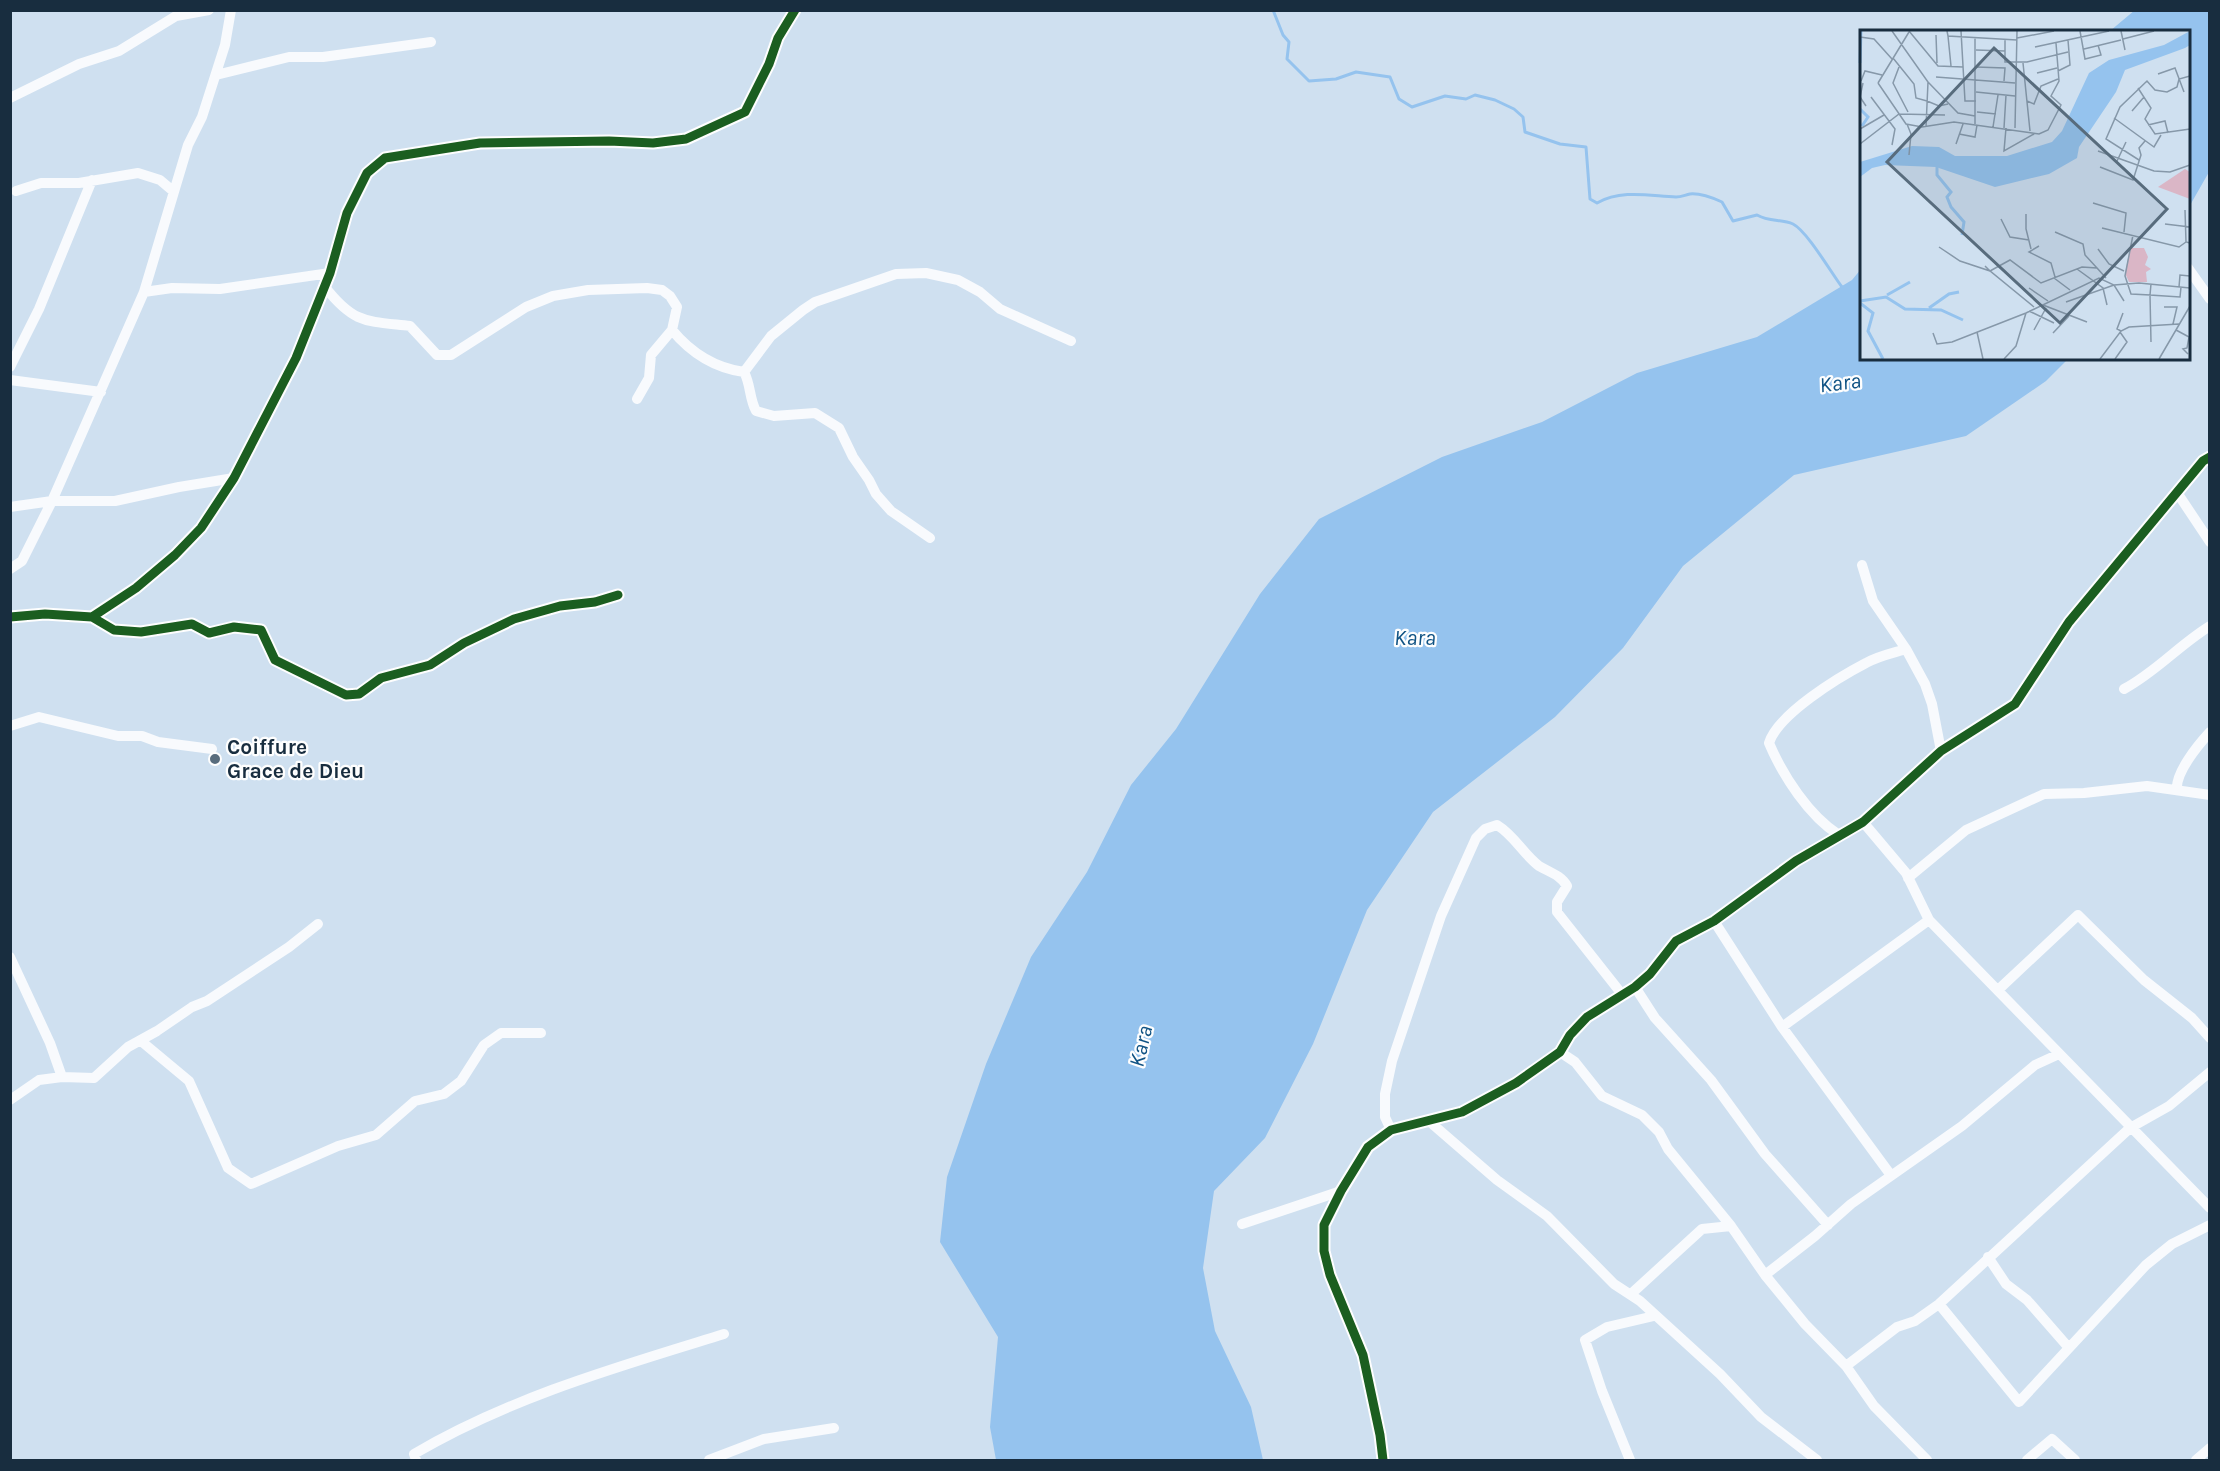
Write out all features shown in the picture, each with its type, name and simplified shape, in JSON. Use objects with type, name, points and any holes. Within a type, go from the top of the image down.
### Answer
[{"type":"street","points":[[10,99],[79,64],[118,51],[176,16],[191,11],[198,14],[209,10]]},
{"type":"street","points":[[92,617],[136,588],[175,555],[201,528],[234,478],[296,358],[330,273],[347,213],[367,173],[385,158],[480,143],[609,141],[653,143],[686,139],[745,112],[769,64],[778,38],[795,10]]},
{"type":"street","points":[[10,569],[22,561],[52,501],[144,292],[173,191],[216,75],[225,45],[230,11]]},
{"type":"street","points":[[216,75],[289,57],[323,57],[431,42]]},
{"type":"street","points":[[16,191],[41,183],[79,183],[138,173],[160,180],[173,191]]},
{"type":"street","points":[[10,367],[39,309],[92,180]]},
{"type":"street","points":[[2190,271],[2210,299]]},
{"type":"street","points":[[144,292],[172,288],[220,289],[330,273]]},
{"type":"street","points":[[744,372],[771,336],[815,302],[896,274],[926,273],[958,280],[980,292],[1000,309],[1071,341]]},
{"type":"street","points":[[325,287],[351,315],[372,322],[411,326],[437,355],[451,355],[526,307],[554,296],[588,290],[662,290],[670,296],[677,307],[672,330],[651,355],[649,378],[638,399]]},
{"type":"street","points":[[672,330],[684,345],[706,360],[744,372],[750,384],[750,399],[756,411],[774,416],[815,413],[839,428],[853,457],[870,480],[876,494],[891,511],[930,538]]},
{"type":"street","points":[[10,380],[101,392]]},
{"type":"street","points":[[1383,1461],[1380,1435],[1363,1354],[1330,1275],[1324,1251],[1324,1225],[1341,1191],[1368,1147],[1391,1131],[1462,1112],[1560,1052],[1570,1035],[1587,1017],[1622,993],[1635,987],[1650,974],[1676,941],[1714,921],[1796,861],[1863,822],[1941,751],[2014,704],[2069,622],[2178,494],[2203,460],[2210,457]]},
{"type":"street","points":[[10,507],[52,501],[115,501],[234,478]]},
{"type":"street","points":[[2178,494],[2210,542]]},
{"type":"street","points":[[1862,565],[1873,601],[1906,649],[1932,704],[1941,751]]},
{"type":"street","points":[[10,617],[45,614],[92,617],[114,630],[141,632],[192,624],[209,633],[234,627],[261,630],[275,660],[346,695],[359,694],[381,678],[430,665],[464,643],[514,619],[560,606],[595,602],[618,595]]},
{"type":"street","points":[[2124,689],[2151,673],[2192,638],[2210,626]]},
{"type":"street","points":[[1839,835],[1819,820],[1780,763],[1769,743],[1772,734],[1787,718],[1867,662],[1906,649]]},
{"type":"street","points":[[10,726],[39,717],[118,736],[142,736],[158,742],[212,749]]},
{"type":"street","points":[[2177,790],[2176,784],[2187,762],[2210,732]]},
{"type":"street","points":[[1908,878],[1966,830],[2044,794],[2084,793],[2147,786],[2210,795]]},
{"type":"street","points":[[1863,822],[1908,878],[1929,920],[2210,1208]]},
{"type":"street","points":[[1391,1131],[1385,1117],[1385,1094],[1392,1061],[1452,886],[1476,838],[1485,829],[1497,825],[1510,833],[1525,853],[1540,866],[1563,879],[1567,886],[1557,902],[1557,912],[1622,993]]},
{"type":"street","points":[[1998,990],[2078,915],[2144,980],[2192,1018],[2210,1038]]},
{"type":"street","points":[[1782,1027],[1929,920]]},
{"type":"street","points":[[1714,921],[1782,1027],[1890,1174]]},
{"type":"street","points":[[10,1100],[39,1080],[62,1077],[94,1078],[128,1047],[141,1041],[192,1007],[207,1002],[289,947],[318,924]]},
{"type":"street","points":[[10,957],[50,1043],[62,1077]]},
{"type":"street","points":[[1635,987],[1655,1018],[1711,1080],[1765,1154],[1828,1225]]},
{"type":"street","points":[[141,1041],[189,1081],[228,1168],[251,1184],[338,1146],[376,1135],[415,1101],[444,1094],[461,1081],[484,1045],[501,1033],[541,1033]]},
{"type":"street","points":[[1560,1052],[1575,1062],[1602,1096],[1642,1115],[1659,1132],[1668,1149],[1731,1227],[1765,1275],[1805,1324],[1846,1366],[1874,1406],[1927,1461]]},
{"type":"street","points":[[1765,1275],[1890,1174],[1962,1126],[2036,1065],[2059,1054]]},
{"type":"street","points":[[1846,1366],[1897,1327],[1915,1321],[1939,1304],[2130,1128],[2169,1106],[2210,1072]]},
{"type":"street","points":[[1430,1122],[1497,1180],[1547,1216],[1614,1284],[1630,1294],[1720,1374],[1761,1417],[1816,1461]]},
{"type":"street","points":[[1242,1224],[1341,1191]]},
{"type":"street","points":[[1939,1304],[2019,1402],[2110,1300],[2146,1265],[2172,1244],[2210,1225]]},
{"type":"street","points":[[1630,1294],[1702,1229],[1731,1227]]},
{"type":"street","points":[[1988,1257],[2006,1284],[2027,1300],[2069,1348]]},
{"type":"street","points":[[1630,1461],[1602,1391],[1585,1340],[1608,1328],[1654,1316]]},
{"type":"street","points":[[416,1461],[414,1454],[477,1419],[564,1383],[724,1334]]},
{"type":"street","points":[[709,1461],[764,1439],[834,1428]]},
{"type":"street","points":[[2027,1461],[2052,1439],[2075,1461]]},
{"type":"street","points":[[2196,1461],[2210,1448]]},
{"type":"water","points":[[2135,10],[2209,11],[2209,172],[2190,205],[2190,30],[2111,30]]},
{"type":"water","name":"Kara","points":[[1860,270],[1860,360],[2067,360],[2046,381],[1966,436],[1794,475],[1683,566],[1623,648],[1555,717],[1433,812],[1367,910],[1313,1044],[1265,1138],[1214,1191],[1203,1268],[1215,1331],[1251,1407],[1263,1460],[996,1460],[990,1427],[998,1337],[940,1242],[947,1177],[986,1064],[1031,957],[1087,872],[1131,785],[1176,729],[1260,594],[1319,519],[1442,457],[1542,422],[1637,373],[1757,337],[1852,280]]},
{"type":"waterway","points":[[1273,10],[1283,35],[1289,42],[1287,59],[1309,81],[1336,79],[1356,72],[1390,77],[1399,99],[1412,107],[1445,96],[1466,99],[1475,95],[1495,100],[1514,109],[1523,117],[1525,132],[1560,144],[1586,147],[1590,199],[1597,203],[1626,195],[1676,197],[1698,194],[1722,202],[1733,221],[1757,215],[1766,219],[1789,222],[1805,235],[1842,287]]},
{"type":"cycle path","points":[[10,617],[45,614],[92,617],[136,588],[175,555],[201,528],[234,478],[296,358],[330,273],[347,213],[367,173],[385,158],[480,143],[609,141],[653,143],[686,139],[745,112],[769,64],[778,38],[795,10]]},
{"type":"cycle path","points":[[1383,1460],[1363,1355],[1330,1275],[1324,1251],[1324,1225],[1341,1191],[1368,1147],[1391,1130],[1462,1112],[1516,1083],[1560,1052],[1570,1035],[1587,1017],[1635,987],[1650,974],[1676,941],[1714,921],[1796,861],[1863,822],[1941,751],[2015,704],[2069,622],[2203,461],[2210,457]]},
{"type":"cycle path","points":[[92,617],[114,630],[141,632],[192,624],[209,633],[234,627],[261,630],[275,660],[346,695],[359,694],[381,678],[430,665],[464,643],[514,619],[560,606],[595,602],[618,595]]},
{"type":"place","name":"Coiffure Grace de Dieu","points":[[215,759]]}]
